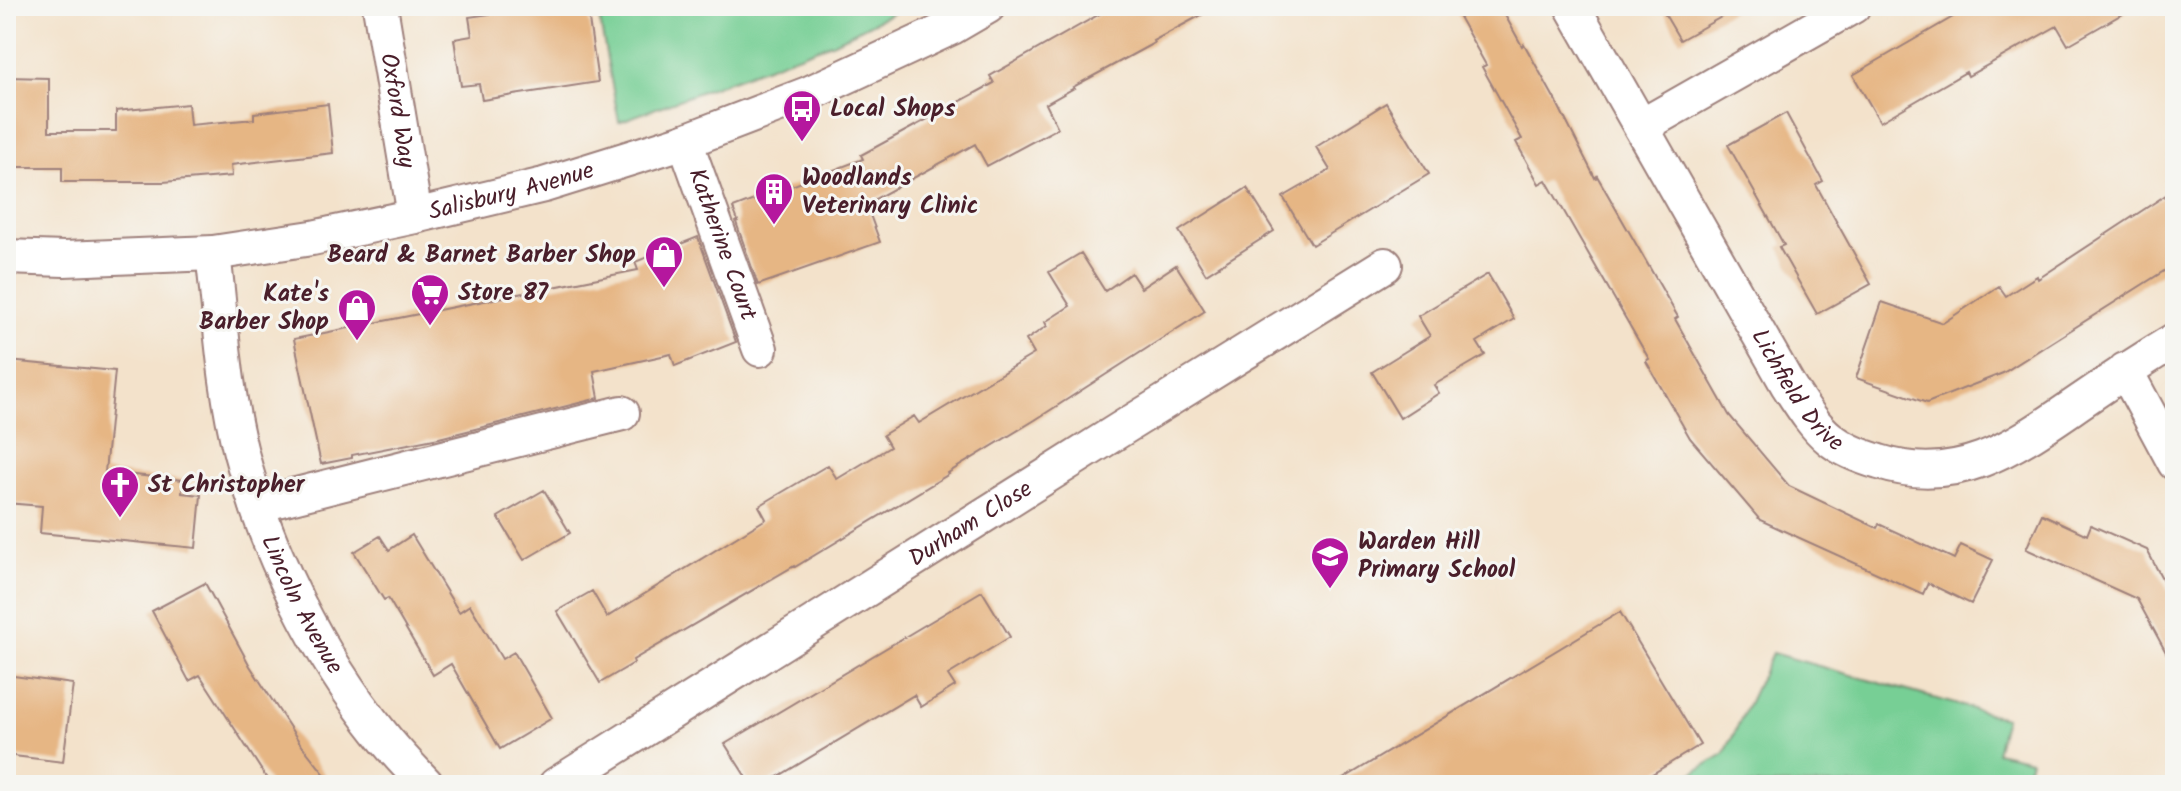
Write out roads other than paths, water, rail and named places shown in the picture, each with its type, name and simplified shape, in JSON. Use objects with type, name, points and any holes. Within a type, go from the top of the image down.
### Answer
[{"type":"street","name":"Oxford Way","points":[[380,6],[415,216]]},
{"type":"street","name":"Salisbury Avenue","points":[[6,257],[64,259],[213,253],[312,238],[544,185],[685,141],[808,94],[952,27],[988,6]]},
{"type":"street","name":"Lichfield Drive","points":[[1572,6],[1788,385],[1829,438],[1848,450],[1889,465],[1917,469],[1975,463],[2003,452],[2028,437],[2125,370],[2175,340]]},
{"type":"street","points":[[1642,126],[1853,6]]},
{"type":"street","name":"Katherine Court","points":[[685,141],[760,349]]},
{"type":"street","name":"Lincoln Avenue","points":[[213,253],[228,387],[241,452],[257,505],[287,579],[342,679],[381,735],[427,785]]},
{"type":"street","name":"Durham Close","points":[[556,785],[1385,265]]},
{"type":"street","points":[[2125,370],[2175,463]]},
{"type":"street","points":[[257,505],[622,413]]},
{"type":"place","name":"Local Shops","points":[[802,143]]},
{"type":"place","name":"Woodlands Veterinary Clinic","points":[[774,226]]},
{"type":"place","name":"Beard & Barnet Barber Shop","points":[[664,289]]},
{"type":"place","name":"Store 87","points":[[430,327]]},
{"type":"place","name":"Kate's Barber Shop","points":[[357,342]]},
{"type":"place","name":"St Christopher","points":[[120,519]]},
{"type":"place","name":"Warden Hill Primary School","points":[[1330,590]]}]
